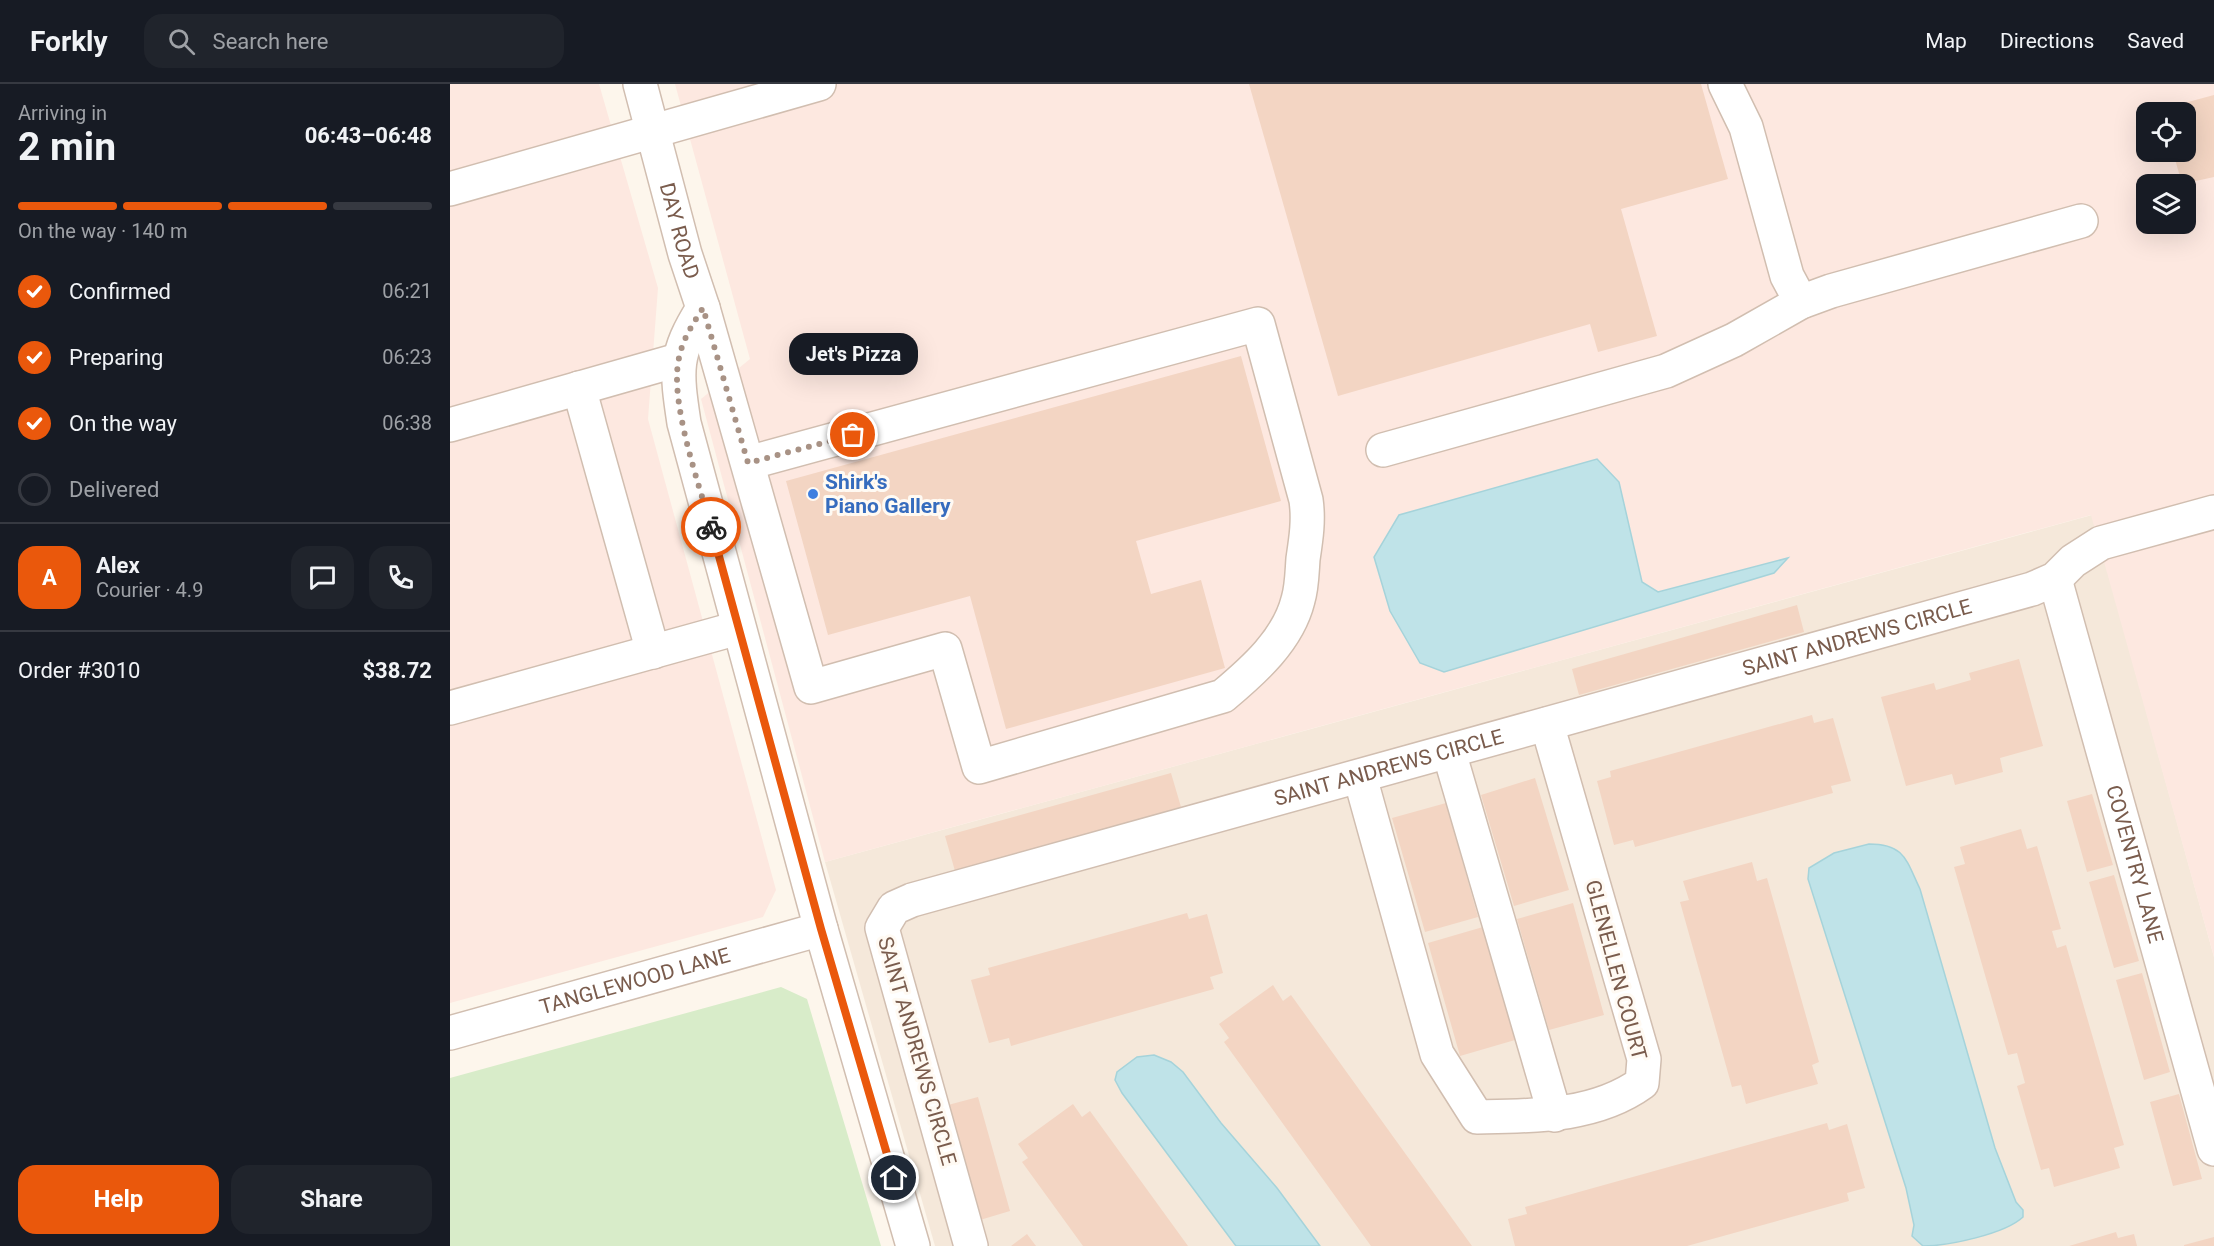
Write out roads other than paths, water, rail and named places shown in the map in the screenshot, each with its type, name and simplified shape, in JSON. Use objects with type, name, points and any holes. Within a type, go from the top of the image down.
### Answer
[{"type":"street","name":"DAY ROAD","points":[[640,84],[686,254],[811,687],[945,649],[980,767],[1223,696],[1279,641],[1299,599],[1308,516],[1306,500],[1258,324],[748,463]]},
{"type":"street","points":[[450,189],[819,84]]},
{"type":"street","points":[[1725,84],[1746,127],[1787,276],[1801,302]]},
{"type":"street","points":[[1383,450],[1666,371],[1734,340],[1801,302],[1841,288],[2082,221]]},
{"type":"street","points":[[703,308],[685,336],[678,360],[677,380],[684,423],[821,929],[914,1246]]},
{"type":"street","points":[[450,425],[678,360]]},
{"type":"street","points":[[579,388],[653,652]]},
{"type":"street","name":"SAINT ANDREWS CIRCLE","points":[[971,1246],[882,928],[887,916],[894,908],[912,900],[2032,588],[2055,579],[2073,561],[2102,543],[2214,512]]},
{"type":"street","name":"COVENTRY LANE","points":[[2055,579],[2214,1149]]},
{"type":"street","points":[[450,708],[738,628]]},
{"type":"street","name":"GLENELLEN COURT","points":[[1360,777],[1437,1054],[1477,1117],[1555,1115],[1623,1097],[1642,1083],[1644,1059],[1547,724]]},
{"type":"street","points":[[1449,752],[1555,1115]]},
{"type":"street","name":"TANGLEWOOD LANE","points":[[450,1033],[821,929]]},
{"type":"water","points":[[1597,459],[1619,482],[1642,582],[1658,592],[1788,558],[1774,573],[1444,672],[1420,663],[1390,611],[1374,557],[1399,515]]},
{"type":"water","points":[[1869,844],[1890,847],[1903,856],[1920,889],[1995,1148],[2016,1202],[2023,1210],[2023,1217],[2015,1223],[1990,1234],[1947,1244],[1923,1246],[1912,1236],[1914,1225],[1906,1188],[1808,879],[1809,868],[1834,853]]},
{"type":"water","points":[[1154,1055],[1171,1062],[1183,1072],[1221,1123],[1277,1188],[1320,1246],[1236,1246],[1122,1093],[1115,1080],[1117,1072],[1137,1057]]},
{"type":"place","name":"Jet's Pizza","points":[[853,435]]},
{"type":"place","name":"Shirk's Piano Gallery","points":[[813,494]]}]
